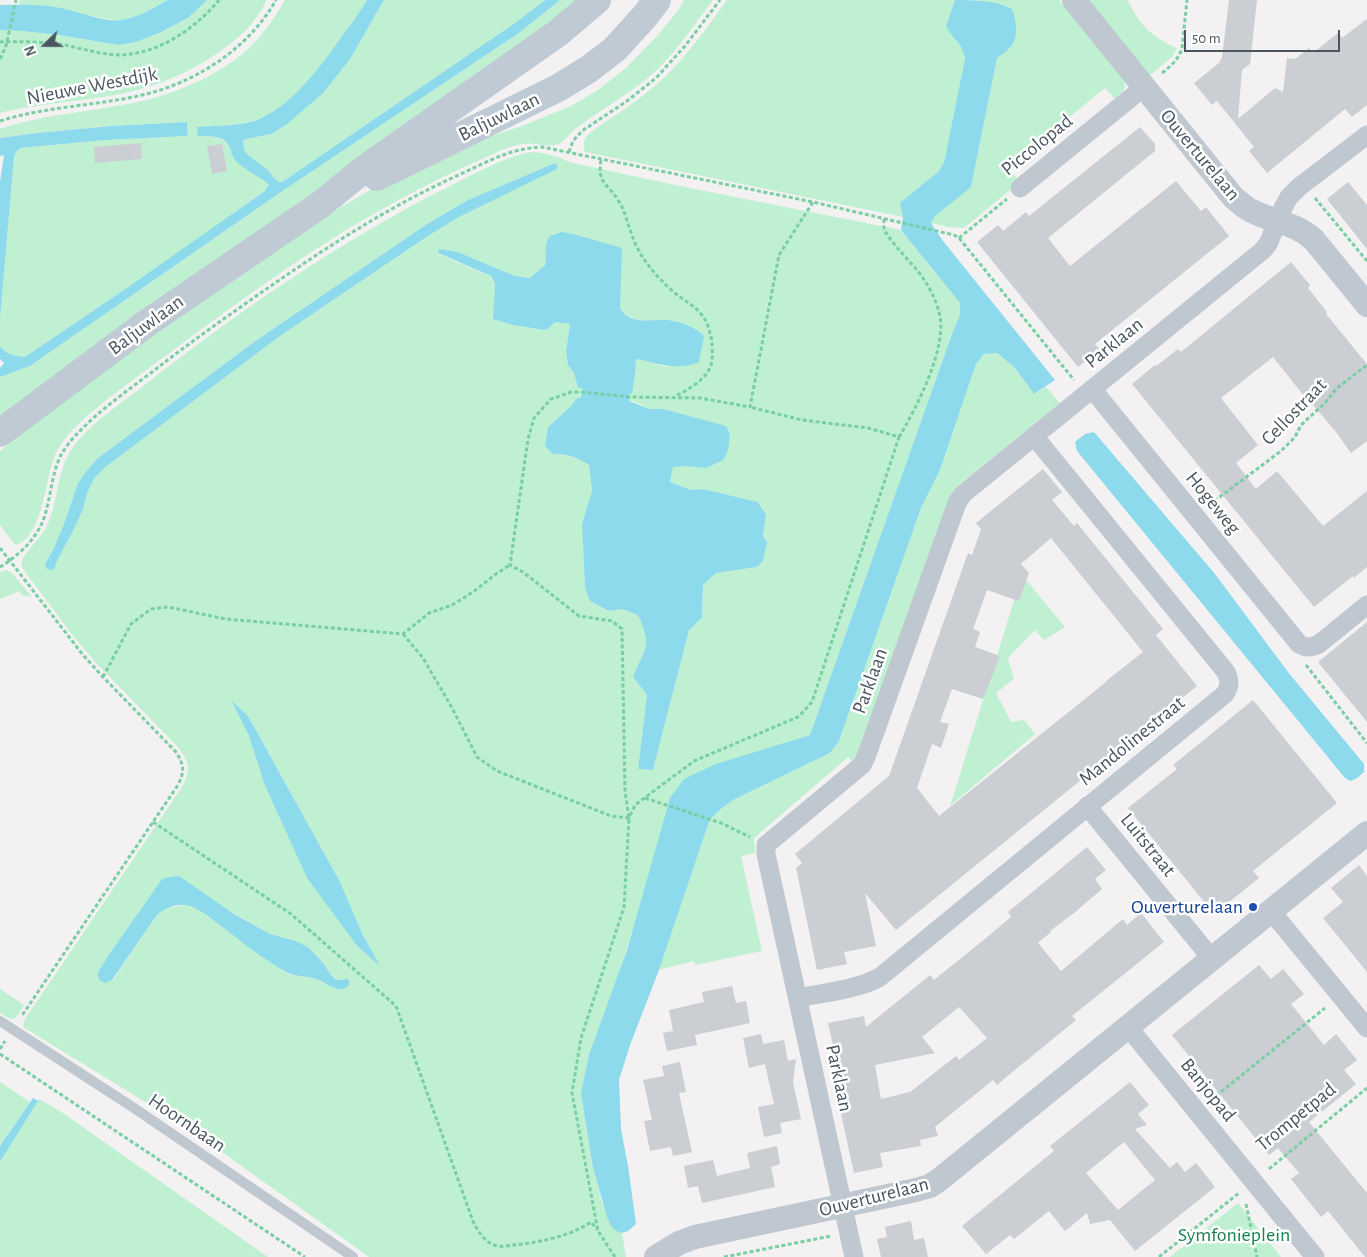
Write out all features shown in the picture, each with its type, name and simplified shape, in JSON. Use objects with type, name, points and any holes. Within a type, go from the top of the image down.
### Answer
[{"type":"main road","name":"Baljuwlaan","points":[[0,433],[147,323],[320,205],[363,170],[558,33],[597,0]]},
{"type":"main road","name":"Baljuwlaan","points":[[320,205],[558,88],[589,69],[615,48],[645,16],[657,0]]},
{"type":"street","name":"Ouverturelaan","points":[[1074,0],[1233,197],[1252,212],[1306,233],[1314,240],[1367,305]]},
{"type":"street","name":"Piccolopad","points":[[1020,188],[1144,87]]},
{"type":"street","name":"Parklaan","points":[[854,1257],[766,854],[766,845],[862,765],[870,748],[957,503],[963,494],[1262,251],[1268,244],[1289,197],[1367,135]]},
{"type":"street","name":"Hogeweg","points":[[1089,392],[1299,644]]},
{"type":"street","name":"Mandolinestraat","points":[[798,998],[862,985],[880,977],[1228,689],[1230,684],[1229,678],[1213,657],[1034,436]]},
{"type":"street","points":[[1299,644],[1309,648],[1319,644],[1367,605]]},
{"type":"street","name":"Luitstraat","points":[[1088,806],[1212,959]]},
{"type":"street","name":"Ouverturelaan","points":[[656,1257],[679,1243],[695,1237],[916,1190],[934,1183],[1367,833]]},
{"type":"street","points":[[1271,911],[1367,1028]]},
{"type":"street","name":"Banjopad","points":[[1128,1027],[1197,1111],[1248,1185],[1315,1257]]},
{"type":"lane","name":"Hoornbaan","points":[[0,1021],[134,1108],[352,1257]]},
{"type":"path","points":[[0,59],[7,41],[16,0]]},
{"type":"path","points":[[0,42],[55,43],[120,55],[144,51],[174,38],[202,18],[219,0]]},
{"type":"path","name":"Nieuwe Westdijk","points":[[0,121],[43,111],[130,98],[189,78],[209,68],[230,53],[258,26],[276,0]]},
{"type":"path","points":[[569,152],[573,141],[582,131],[627,101],[656,78],[685,46],[720,0]]},
{"type":"path","points":[[1144,87],[1168,68],[1180,54],[1188,0]]},
{"type":"path","points":[[0,566],[10,560],[35,536],[43,522],[48,507],[54,473],[61,455],[78,433],[97,416],[183,348],[336,242],[436,186],[519,149],[542,147],[569,152],[814,202],[954,235],[959,238],[1089,392]]},
{"type":"path","points":[[601,160],[599,170],[601,178],[618,200],[646,261],[666,286],[695,307],[707,323],[711,334],[711,367],[690,388],[672,398]]},
{"type":"path","points":[[1303,184],[1367,261]]},
{"type":"path","name":"Piccolopad","points":[[959,238],[1020,188]]},
{"type":"path","points":[[750,407],[779,255],[814,202]]},
{"type":"path","points":[[629,818],[635,805],[694,761],[798,716],[812,702],[899,437],[925,386],[936,356],[941,329],[940,313],[933,296],[924,280],[884,230],[884,219]]},
{"type":"path","name":"Cellostraat","points":[[1194,516],[1286,447],[1295,437],[1300,425],[1325,403],[1337,388],[1367,365]]},
{"type":"path","points":[[103,677],[131,624],[151,609],[168,607],[226,619],[403,634],[429,613],[452,605],[510,565],[528,438],[534,418],[550,399],[571,392],[630,397],[700,398],[750,407],[802,420],[868,428],[899,437]]},
{"type":"path","points":[[0,548],[67,635],[103,677],[176,752],[182,761],[184,769],[182,777],[153,822],[0,1049]]},
{"type":"path","points":[[510,565],[523,572],[579,616],[612,621],[622,629],[625,791],[629,818],[624,907],[581,1038],[572,1093],[598,1231]]},
{"type":"path","points":[[403,634],[423,658],[451,706],[477,757],[497,771],[582,806],[611,816],[629,818]]},
{"type":"path","points":[[1299,644],[1302,659],[1309,671],[1367,743]]},
{"type":"path","points":[[645,798],[721,823],[766,845]]},
{"type":"path","points":[[153,822],[291,914],[396,1006],[474,1224],[486,1241],[498,1246],[525,1243],[558,1237],[580,1229],[591,1222],[615,1257]]},
{"type":"path","points":[[1197,1111],[1341,996]]},
{"type":"path","points":[[0,1054],[306,1257]]},
{"type":"path","name":"Trompetpad","points":[[1159,1257],[1367,1088]]},
{"type":"path","points":[[1248,1185],[1257,1257]]},
{"type":"path","name":"Ouverturelaan","points":[[724,1257],[848,1232]]},
{"type":"green space","points":[[20,0],[168,0],[138,16],[120,21],[19,4]]},
{"type":"green space","points":[[207,0],[267,0],[251,24],[231,44],[182,74],[128,92],[9,110],[0,113],[0,30],[59,35],[118,45],[136,42],[159,33],[188,18]]},
{"type":"green space","points":[[285,0],[367,0],[322,65],[278,109],[264,117],[245,123],[223,126],[198,136],[216,137],[225,140],[240,162],[269,185],[267,189],[25,357],[4,351],[0,346],[0,313],[16,152],[20,148],[106,140],[188,136],[187,122],[111,126],[0,138],[0,129],[43,118],[148,100],[179,90],[209,76],[244,53],[264,32]]},
{"type":"green space","points":[[384,0],[545,0],[515,23],[282,182],[279,182],[269,171],[247,154],[243,141],[271,134],[286,125],[376,15]]},
{"type":"green space","points":[[560,0],[586,0],[0,416],[0,377],[30,366],[281,192],[519,33]]},
{"type":"green space","points":[[684,0],[713,0],[683,40],[648,78],[576,128],[567,138],[555,145],[523,144],[501,150],[459,169],[364,219],[270,280],[99,406],[74,428],[57,451],[38,518],[25,540],[15,545],[0,525],[0,451],[130,350],[317,221],[391,178],[480,140],[522,126],[571,106],[598,90],[626,68],[658,35],[680,8]]},
{"type":"green space","points":[[727,0],[955,0],[946,26],[963,49],[965,58],[944,164],[903,217],[585,152],[585,138],[658,84],[690,49]]},
{"type":"green space","points":[[975,0],[1059,0],[1124,80],[1125,87],[1115,99],[1105,88],[1008,167],[1017,179],[1016,185],[964,228],[948,227],[931,223],[933,217],[971,186],[997,58],[1011,45],[1016,35],[1014,23],[1006,6]]},
{"type":"green space","points":[[1088,0],[1128,0],[1136,16],[1148,30],[1169,45],[1177,48],[1173,56],[1149,76]]},
{"type":"green space","points":[[534,152],[547,154],[569,162],[675,185],[901,230],[960,303],[960,315],[810,736],[716,764],[644,894],[581,1094],[593,1168],[602,1203],[616,1231],[622,1233],[626,1257],[369,1257],[191,1130],[23,1027],[25,1019],[182,787],[187,775],[188,766],[185,757],[178,747],[97,664],[73,636],[23,569],[22,562],[25,555],[46,528],[54,506],[64,464],[69,453],[83,435],[108,413],[216,331],[330,254],[409,207],[491,166]],"holes":[[[555,163],[558,165],[556,169],[457,218],[425,238],[280,336],[108,465],[95,477],[75,527],[55,568],[46,562],[65,521],[78,483],[98,458],[254,342],[427,224],[468,200]],[[545,249],[630,317],[642,320],[669,320],[668,367],[637,359],[629,401],[650,409],[663,409],[686,466],[673,467],[670,482],[691,490],[703,489],[758,502],[766,515],[763,536],[767,542],[763,561],[757,567],[716,573],[703,585],[702,618],[689,630],[653,770],[638,769],[647,695],[633,677],[645,648],[646,638],[644,629],[638,615],[622,609],[609,611],[590,601],[585,588],[582,524],[592,491],[589,465],[572,456],[553,454],[548,427],[576,399],[581,397],[583,388],[578,388],[574,373],[568,365],[566,351],[570,324],[555,322],[548,329],[544,330],[513,325],[494,319],[495,284],[490,276],[438,254],[439,250],[458,252],[515,276],[530,278],[545,265],[547,257]],[[232,701],[248,716],[339,880],[363,935],[379,965],[358,947],[264,783],[249,736]],[[170,877],[270,934],[296,941],[324,964],[336,980],[347,979],[335,989],[316,979],[288,974],[199,910],[184,905],[164,909],[157,915],[113,980],[98,977],[98,972],[110,953],[162,880]]]},
{"type":"green space","points":[[997,353],[1015,368],[1034,394],[1046,387],[1060,403],[956,487],[943,516],[859,754],[853,762],[848,757],[754,838],[755,853],[741,856],[762,951],[695,965],[694,961],[659,970],[710,819],[733,800],[830,753],[839,741],[921,508],[940,470],[976,364],[984,354]]},
{"type":"green space","points":[[7,570],[12,573],[32,597],[21,595],[20,591],[0,599],[0,572]]},
{"type":"green space","points":[[1022,575],[1065,627],[1044,640],[1035,630],[1008,658],[1014,679],[996,693],[1011,722],[1024,720],[1035,734],[950,806]]},
{"type":"green space","points":[[0,989],[24,1005],[17,1017],[12,1019],[0,1013]]},
{"type":"green space","points":[[0,1082],[30,1102],[0,1146]]},
{"type":"green space","points":[[39,1099],[60,1111],[268,1257],[0,1257],[0,1162]]},
{"type":"green space","name":"Symfonieplein","points":[[1238,1203],[1281,1257],[1170,1257]]},
{"type":"water","points":[[168,0],[207,0],[188,18],[159,33],[136,42],[118,45],[59,35],[0,30],[0,5],[47,6],[62,8],[106,20],[122,20],[146,12]]},
{"type":"water","points":[[367,0],[384,0],[350,59],[323,93],[286,125],[271,134],[243,141],[247,154],[269,171],[279,182],[282,182],[515,23],[545,0],[560,0],[519,33],[281,192],[30,366],[0,377],[0,368],[4,363],[0,359],[0,346],[11,354],[25,357],[265,191],[269,185],[235,160],[227,142],[220,138],[198,136],[197,127],[233,125],[254,121],[280,107],[315,72],[353,22]]},
{"type":"water","points":[[955,0],[992,2],[1012,9],[1016,23],[1016,37],[1011,47],[997,58],[971,187],[934,217],[931,223],[943,241],[1055,380],[1034,394],[1015,368],[997,353],[984,354],[976,364],[940,470],[921,508],[839,741],[830,753],[733,800],[710,819],[659,970],[630,1045],[619,1080],[621,1129],[636,1224],[628,1231],[622,1233],[616,1231],[611,1226],[607,1217],[593,1168],[581,1094],[589,1055],[627,950],[670,798],[684,779],[716,764],[810,735],[960,315],[960,303],[901,230],[903,217],[900,203],[938,172],[944,163],[965,58],[962,48],[946,26]]},
{"type":"water","points":[[187,122],[188,136],[106,140],[20,148],[16,152],[14,157],[0,318],[0,182],[4,155],[0,156],[0,138],[111,126]]},
{"type":"water","points":[[555,163],[558,166],[557,169],[457,218],[425,238],[280,336],[108,465],[95,477],[87,493],[83,509],[55,568],[52,570],[47,569],[45,566],[46,562],[65,521],[78,483],[98,458],[254,342],[427,224],[468,200]]},
{"type":"water","points":[[562,232],[622,248],[620,308],[625,314],[636,319],[648,321],[668,320],[678,322],[704,336],[699,362],[691,365],[676,366],[661,365],[637,359],[635,363],[632,394],[629,393],[629,401],[650,409],[663,409],[726,426],[730,434],[728,451],[723,460],[706,468],[673,467],[670,482],[691,490],[703,489],[758,502],[766,515],[763,536],[767,542],[763,561],[757,567],[716,573],[703,585],[702,618],[689,630],[653,770],[638,769],[647,695],[633,677],[646,644],[643,627],[638,615],[622,609],[609,611],[590,601],[585,588],[582,524],[592,491],[589,465],[572,456],[553,454],[545,446],[548,427],[576,399],[581,397],[583,388],[578,388],[574,373],[568,365],[566,351],[570,324],[555,322],[548,329],[544,330],[513,325],[493,319],[495,284],[491,276],[438,253],[439,249],[458,252],[515,276],[530,278],[545,265],[546,247],[550,236]]},
{"type":"water","points":[[1094,432],[1215,574],[1288,672],[1364,764],[1364,772],[1357,778],[1351,781],[1345,778],[1077,451],[1075,442],[1085,434]]},
{"type":"water","points":[[231,700],[248,716],[339,880],[363,935],[380,966],[358,947],[307,878],[264,783],[249,736]]},
{"type":"water","points":[[179,876],[234,914],[270,934],[296,941],[309,948],[336,980],[347,979],[349,985],[345,988],[337,989],[316,979],[286,972],[261,956],[204,913],[185,905],[170,907],[157,915],[112,980],[105,983],[100,981],[98,972],[162,879]]},
{"type":"water","points":[[33,1098],[38,1101],[0,1162],[0,1146]]},
{"type":"building","points":[[1229,0],[1257,0],[1250,64],[1242,70],[1238,119],[1275,88],[1283,92],[1287,58],[1295,59],[1309,48],[1313,53],[1338,33],[1342,38],[1367,19],[1367,105],[1352,117],[1345,109],[1267,173],[1249,151],[1254,147],[1217,101],[1212,105],[1194,83],[1219,63],[1222,57]]},
{"type":"building","points":[[1140,127],[1155,144],[1155,151],[1048,238],[1070,266],[1176,181],[1201,211],[1206,207],[1229,236],[1095,344],[1100,350],[1078,367],[977,242],[998,225],[1003,231],[1026,212],[1029,216]]},
{"type":"building","points":[[141,143],[142,159],[95,163],[94,147]]},
{"type":"building","points":[[222,144],[227,171],[212,174],[207,146]]},
{"type":"building","points":[[1348,182],[1367,205],[1367,249],[1327,199]]},
{"type":"building","points":[[1291,262],[1310,285],[1308,288],[1327,312],[1326,314],[1367,364],[1367,441],[1351,453],[1336,432],[1308,401],[1273,357],[1221,398],[1258,445],[1236,463],[1256,489],[1277,471],[1323,526],[1367,491],[1367,567],[1314,607],[1132,384],[1178,349],[1181,352]]},
{"type":"building","points":[[1043,469],[1062,492],[1052,500],[1074,526],[1077,523],[1163,629],[1156,635],[1197,686],[896,930],[865,893],[876,946],[844,952],[847,964],[817,970],[796,868],[802,863],[795,854],[889,776],[968,553],[972,555],[981,529],[976,523]],"holes":[[[1051,538],[1143,652],[939,816],[917,788],[932,744],[941,748],[949,724],[940,722],[952,689],[983,699],[1000,656],[975,647],[980,632],[973,629],[987,590],[1019,601],[1029,573],[1021,564]]]},
{"type":"building","points":[[1367,622],[1367,722],[1318,662]]},
{"type":"building","points":[[1253,700],[1337,803],[1253,871],[1259,878],[1214,914],[1128,808],[1177,769],[1173,765]]},
{"type":"building","points":[[1087,847],[1106,870],[1095,879],[1102,889],[1038,943],[1061,971],[1123,919],[1127,925],[1141,913],[1164,942],[1072,1016],[1076,1020],[997,1085],[993,1080],[935,1127],[938,1136],[920,1140],[921,1146],[880,1153],[883,1167],[854,1173],[832,1073],[839,1072],[828,1023],[864,1016],[866,1027],[930,975],[934,980],[986,938],[1011,917],[1008,912]],"holes":[[[959,1007],[987,1038],[959,1060],[956,1056],[910,1092],[881,1099],[875,1065],[935,1053],[922,1037]]]},
{"type":"building","points":[[1359,865],[1367,876],[1367,972],[1323,918],[1343,902],[1331,888]]},
{"type":"building","points":[[1259,965],[1271,979],[1283,969],[1304,994],[1291,1004],[1324,1045],[1336,1034],[1357,1060],[1344,1070],[1356,1084],[1309,1122],[1367,1193],[1367,1257],[1365,1257],[1328,1211],[1321,1217],[1291,1179],[1299,1173],[1278,1148],[1269,1155],[1172,1035]]},
{"type":"building","points":[[732,986],[736,1003],[746,1001],[750,1023],[695,1035],[697,1045],[667,1051],[663,1033],[673,1031],[669,1010],[704,1002],[702,992]]},
{"type":"building","points":[[761,1034],[763,1044],[784,1040],[788,1061],[796,1059],[793,1082],[801,1119],[780,1123],[782,1133],[764,1137],[758,1107],[774,1104],[765,1064],[749,1068],[743,1038]]},
{"type":"building","points":[[680,1062],[686,1092],[679,1093],[692,1152],[673,1156],[671,1147],[650,1151],[644,1121],[652,1120],[643,1080],[664,1076],[662,1066]]},
{"type":"building","points":[[1130,1082],[1149,1105],[1138,1114],[1147,1125],[1135,1129],[1170,1168],[1177,1162],[1185,1172],[1196,1163],[1215,1187],[1135,1251],[1110,1220],[1090,1224],[1087,1213],[1065,1231],[1049,1211],[1014,1239],[1010,1235],[986,1254],[962,1226],[1054,1151],[1050,1146]],"holes":[[[1124,1142],[1155,1180],[1118,1210],[1086,1173]]]},
{"type":"building","points":[[777,1146],[780,1164],[771,1167],[775,1187],[702,1203],[698,1186],[688,1188],[684,1166],[713,1160],[717,1176],[750,1168],[747,1153]]},
{"type":"building","points":[[911,1221],[914,1240],[924,1238],[928,1257],[881,1257],[877,1239],[887,1237],[885,1227]]},
{"type":"place","name":"Ouverturelaan","points":[[1253,907]]}]
